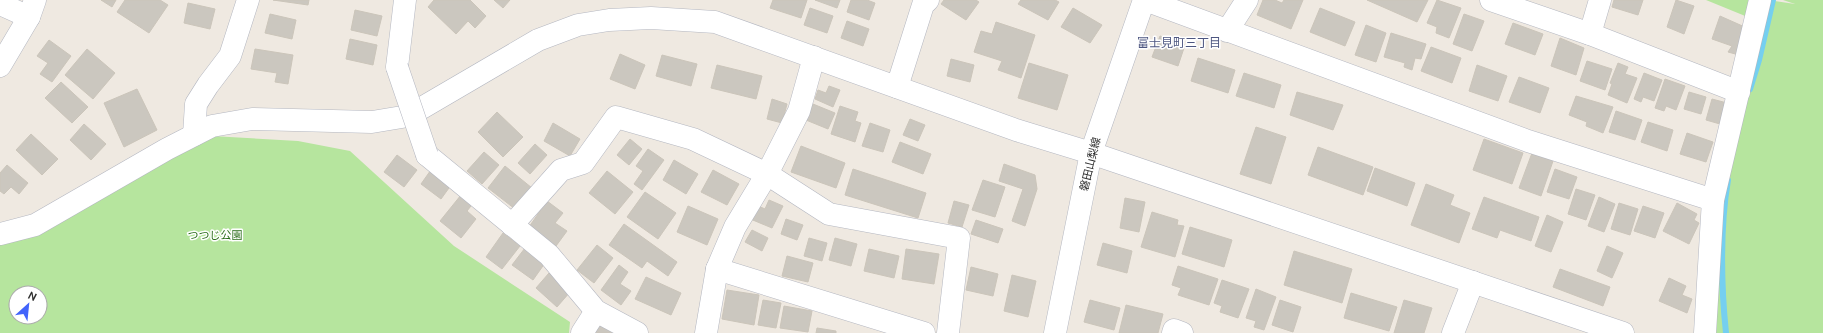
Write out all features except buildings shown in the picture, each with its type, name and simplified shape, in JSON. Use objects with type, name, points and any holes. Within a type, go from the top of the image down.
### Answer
[{"type":"street","points":[[194,136],[196,104],[230,56],[248,0]]},
{"type":"street","points":[[405,0],[397,67],[427,156],[549,255],[596,311],[637,333]]},
{"type":"street","points":[[1144,0],[1528,141],[1713,200]]},
{"type":"street","name":"磐田山梨線","points":[[1055,333],[1091,153],[1144,0]]},
{"type":"street","points":[[1227,31],[1247,0]]},
{"type":"street","points":[[1491,0],[1590,34],[1740,92]]},
{"type":"street","points":[[1590,34],[1600,0]]},
{"type":"street","points":[[1705,333],[1713,200],[1740,92],[1760,0]]},
{"type":"street","points":[[897,87],[920,2]]},
{"type":"street","points":[[0,4],[32,8],[0,66]]},
{"type":"street","points":[[0,234],[35,225],[167,149],[212,126],[252,119],[372,122],[408,116],[538,40],[578,25],[609,20],[651,18],[715,22],[1016,130],[1091,153],[1623,333]]},
{"type":"street","points":[[706,333],[717,269],[735,227],[767,174],[799,111],[814,57]]},
{"type":"street","points":[[512,225],[561,170],[583,163],[616,117],[692,139],[767,174],[829,214],[959,238],[948,333]]},
{"type":"street","points":[[717,269],[918,332]]},
{"type":"street","points":[[1453,333],[1473,282]]},
{"type":"street","points":[[582,333],[596,311]]},
{"type":"street","points":[[1173,333],[1174,330],[1182,333]]},
{"type":"green space","points":[[1706,0],[1767,0],[1795,4],[1783,0],[1823,0],[1823,333],[1708,333],[1713,200],[1755,20]]},
{"type":"green space","name":"つつじ公園","points":[[194,135],[298,141],[350,151],[454,246],[570,322],[569,333],[0,333],[0,234]]},
{"type":"waterway","points":[[1750,89],[1759,60],[1773,0]]},
{"type":"waterway","points":[[1726,333],[1722,256],[1725,198],[1728,180]]},
{"type":"district","name":"富士見町三丁目","points":[[1179,42]]}]
